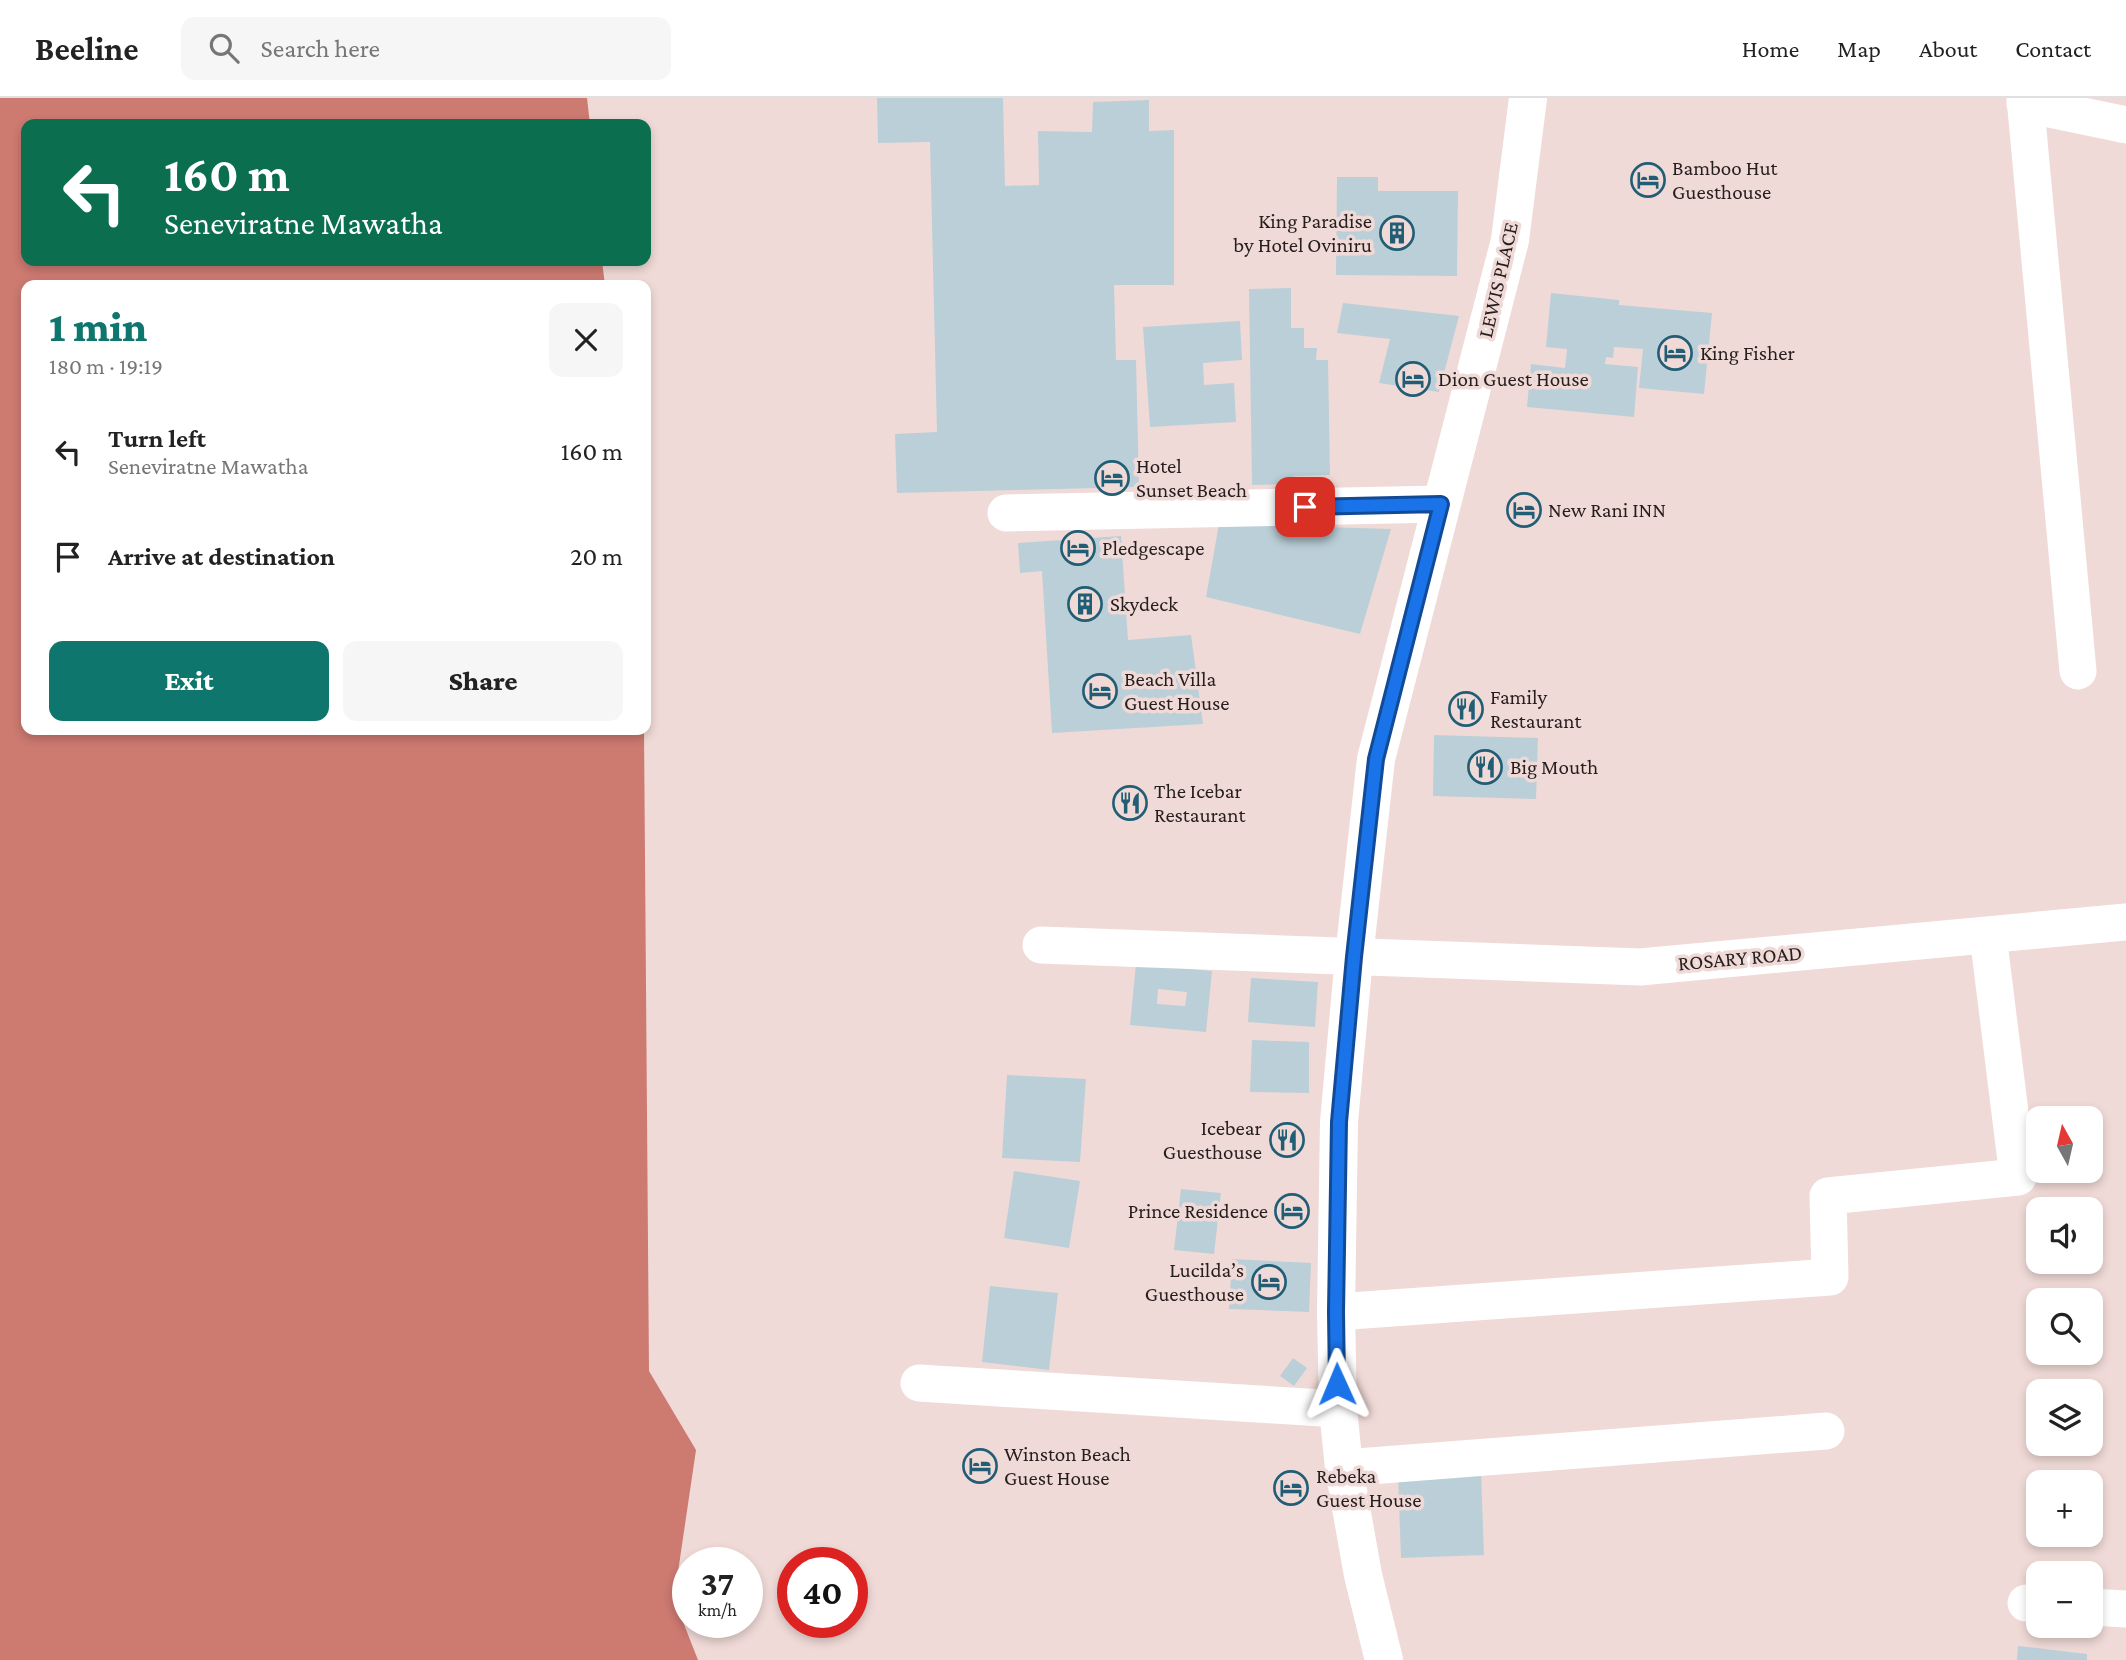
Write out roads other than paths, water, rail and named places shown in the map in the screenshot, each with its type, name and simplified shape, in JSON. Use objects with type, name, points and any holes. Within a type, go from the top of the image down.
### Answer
[{"type":"street","name":"LEWIS PLACE","points":[[1384,1660],[1363,1575],[1338,1409],[1336,1312],[1339,1122],[1354,957],[1376,759],[1510,240],[1528,98]]},
{"type":"street","points":[[2078,671],[2025,101],[2126,125]]},
{"type":"street","points":[[1006,513],[1441,504]]},
{"type":"street","name":"ROSARY ROAD","points":[[1041,945],[1640,967],[2126,922]]},
{"type":"street","points":[[1336,1312],[1829,1277],[1828,1196],[2018,1177],[1988,935]]},
{"type":"street","points":[[919,1383],[1338,1409]]},
{"type":"street","points":[[1345,1468],[1826,1431]]},
{"type":"street","points":[[2103,1608],[2126,1609]]},
{"type":"place","name":"Bamboo Hut Guesthouse","points":[[1648,180]]},
{"type":"place","name":"King Paradise by Hotel Oviniru","points":[[1397,233]]},
{"type":"place","name":"King Fisher","points":[[1675,353]]},
{"type":"place","name":"Dion Guest House","points":[[1413,379]]},
{"type":"place","name":"Hotel Sunset Beach","points":[[1112,478]]},
{"type":"place","name":"New Rani INN","points":[[1524,510]]},
{"type":"place","name":"Pledgescape","points":[[1078,548]]},
{"type":"place","name":"Skydeck","points":[[1085,604]]},
{"type":"place","name":"Beach Villa Guest House","points":[[1100,691]]},
{"type":"place","name":"Family Restaurant","points":[[1466,709]]},
{"type":"place","name":"Big Mouth","points":[[1485,767]]},
{"type":"place","name":"The Icebar Restaurant","points":[[1130,803]]},
{"type":"place","name":"Icebear Guesthouse","points":[[1287,1140]]},
{"type":"place","name":"Prince Residence","points":[[1292,1211]]},
{"type":"place","name":"Lucilda’s Guesthouse","points":[[1269,1282]]},
{"type":"place","name":"Winston Beach Guest House","points":[[980,1466]]},
{"type":"place","name":"Rebeka Guest House","points":[[1291,1488]]}]
